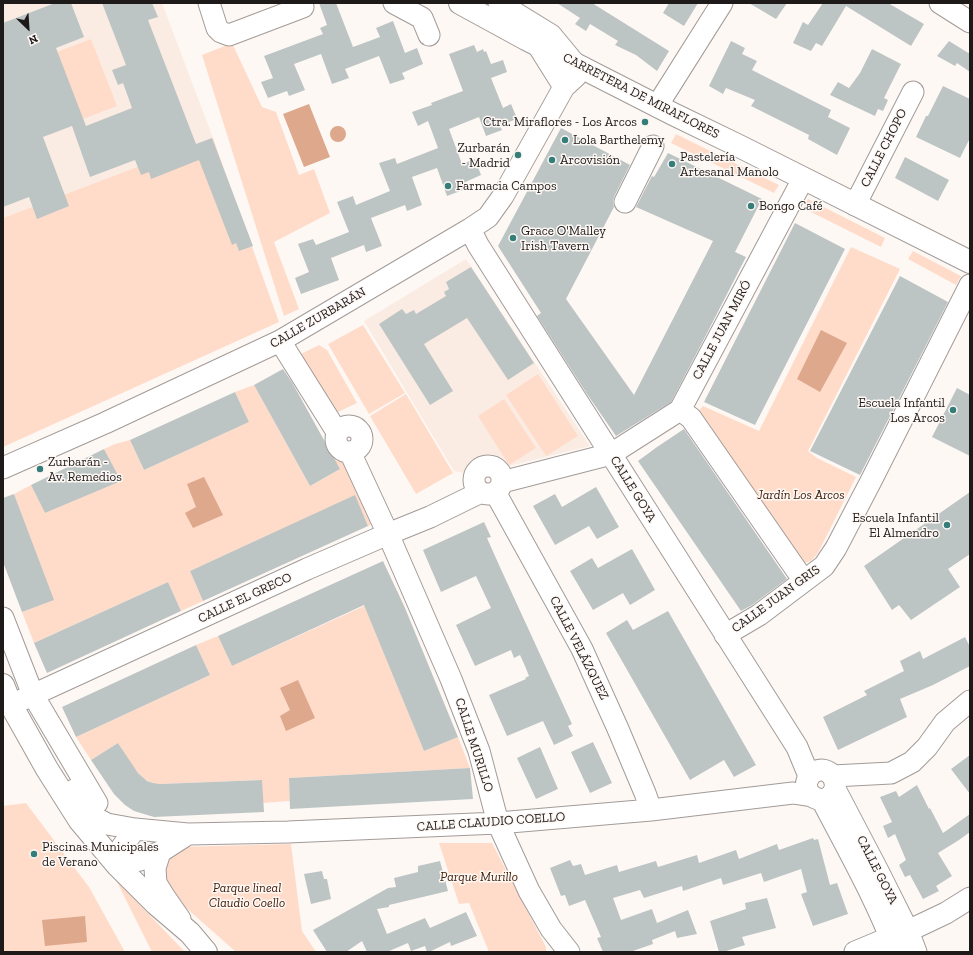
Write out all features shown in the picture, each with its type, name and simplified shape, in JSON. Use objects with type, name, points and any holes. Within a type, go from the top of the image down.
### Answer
[{"type":"main road","name":"CARRETERA DE MIRAFLORES","points":[[460,3],[657,106],[970,262]]},
{"type":"main road","points":[[3,685],[11,705],[47,769],[80,821],[118,865],[156,904],[190,933],[206,952]]},
{"type":"street","points":[[209,3],[218,28],[222,32],[229,35],[290,8]]},
{"type":"street","points":[[394,3],[422,18],[429,35]]},
{"type":"street","points":[[499,3],[551,35],[579,65]]},
{"type":"street","points":[[657,106],[722,3]]},
{"type":"street","points":[[940,3],[970,22]]},
{"type":"street","points":[[531,41],[564,87]]},
{"type":"street","name":"CALLE ZURBARÁN","points":[[3,468],[106,423],[280,341],[488,217],[503,196],[564,87],[576,76],[579,65]]},
{"type":"street","name":"CALLE CHOPO","points":[[855,205],[913,92]]},
{"type":"street","points":[[625,202],[653,146]]},
{"type":"street","name":"CALLE JUAN MIRÓ","points":[[611,454],[680,410],[803,179]]},
{"type":"street","name":"CALLE GOYA","points":[[470,229],[482,252],[797,747],[817,785],[878,871],[898,940],[916,952]]},
{"type":"street","name":"CALLE JUAN GRIS","points":[[726,635],[759,615],[824,566],[836,548],[871,481],[970,285]]},
{"type":"street","name":"CALLE MURILLO","points":[[280,341],[337,432],[344,426],[348,425],[352,425],[360,430],[363,438],[362,442],[358,449],[350,452],[388,534],[457,694],[478,751],[498,823],[528,891],[552,929],[569,952]]},
{"type":"street","points":[[680,410],[691,418],[804,581]]},
{"type":"street","name":"CALLE EL GRECO","points":[[11,705],[307,569],[493,489],[611,454]]},
{"type":"street","name":"CALLE VELÁZQUEZ","points":[[493,489],[582,649],[618,729],[651,810]]},
{"type":"street","points":[[3,618],[33,695],[100,808],[135,829],[122,847],[118,865],[140,860],[160,852],[188,834]]},
{"type":"street","name":"CALLE CLAUDIO COELLO","points":[[47,769],[72,788],[88,814],[107,824],[135,829],[188,834],[288,832],[498,823],[651,810],[891,773],[912,762],[927,747],[945,722],[970,701]]},
{"type":"street","points":[[160,852],[155,868],[156,883],[190,933]]},
{"type":"street","points":[[856,952],[898,940],[970,898]]},
{"type":"shaded area","points":[[3,3],[162,3],[213,138],[3,218]]},
{"type":"shaded area","points":[[309,104],[330,157],[304,167],[283,114]]},
{"type":"shaded area","points":[[335,126],[341,126],[346,131],[344,140],[341,142],[335,142],[330,137],[330,131]]},
{"type":"shaded area","points":[[466,259],[590,446],[509,466],[503,458],[491,454],[476,458],[464,473],[454,471],[364,321]]},
{"type":"shaded area","points":[[821,330],[847,343],[820,392],[797,379]]},
{"type":"shaded area","points":[[204,477],[223,515],[193,528],[185,513],[196,507],[187,484]]},
{"type":"shaded area","points":[[298,680],[315,718],[286,731],[280,716],[290,710],[280,688]]},
{"type":"shaded area","points":[[85,916],[87,942],[45,946],[42,920]]},
{"type":"green space","points":[[91,39],[117,106],[83,119],[57,52]]},
{"type":"green space","points":[[232,43],[262,107],[276,112],[299,175],[314,169],[330,213],[274,242],[299,309],[284,316],[202,55]]},
{"type":"green space","points":[[676,134],[779,185],[774,193],[671,143]]},
{"type":"green space","points":[[213,138],[279,322],[3,447],[3,218]]},
{"type":"green space","points":[[808,199],[885,238],[881,247],[803,208]]},
{"type":"green space","name":"Jardín Los Arcos","points":[[851,247],[900,269],[808,451],[817,458],[856,477],[818,553],[811,561],[800,565],[693,417],[703,406],[759,431]]},
{"type":"green space","points":[[913,251],[961,276],[956,285],[908,259]]},
{"type":"green space","points":[[363,325],[405,393],[369,414],[328,344]]},
{"type":"green space","points":[[319,345],[327,350],[357,403],[334,414],[301,354]]},
{"type":"green space","points":[[538,374],[578,436],[546,456],[506,395]]},
{"type":"green space","points":[[254,385],[310,486],[340,469],[332,456],[336,454],[348,466],[376,522],[368,526],[355,496],[190,571],[203,601],[181,611],[168,582],[34,643],[22,612],[53,600],[14,494],[31,485],[45,513],[120,481],[104,449],[130,440],[144,470],[249,422],[235,392]]},
{"type":"green space","points":[[406,394],[453,473],[416,494],[370,416]]},
{"type":"green space","points":[[504,399],[536,448],[509,465],[478,416]]},
{"type":"green space","points":[[397,591],[405,608],[372,623],[424,751],[458,737],[470,768],[289,778],[290,801],[263,803],[261,780],[154,783],[148,781],[139,774],[118,743],[91,760],[76,737],[210,675],[196,645],[218,636],[232,666]]},
{"type":"green space","name":"Piscinas Municipales de Verano","points":[[26,803],[89,887],[125,952],[3,952],[3,806]]},
{"type":"green space","name":"Parque Murillo","points":[[439,843],[492,843],[546,947],[546,952],[489,952],[469,903],[459,904]]},
{"type":"green space","name":"Parque lineal Claudio Coello","points":[[291,844],[302,931],[316,952],[236,952],[167,891],[160,879],[166,855],[178,847]]},
{"type":"green space","points":[[116,880],[185,952],[152,952]]},
{"type":"building","points":[[55,3],[71,3],[84,37],[56,48],[86,126],[132,108],[123,83],[118,85],[112,70],[126,65],[102,3],[152,3],[158,17],[148,20],[196,144],[212,138],[253,246],[239,251],[236,243],[232,245],[199,160],[151,179],[149,172],[141,175],[135,160],[90,177],[72,126],[43,137],[69,206],[37,219],[29,197],[3,207],[3,23]]},
{"type":"building","points":[[319,3],[336,3],[353,47],[380,37],[376,28],[393,21],[405,53],[417,48],[423,64],[402,73],[405,79],[390,84],[379,56],[345,69],[349,78],[332,84],[321,54],[294,64],[305,90],[289,96],[287,91],[268,98],[261,82],[273,78],[264,56],[323,34],[320,28],[327,25]]},
{"type":"building","points":[[557,3],[592,3],[669,51],[657,71],[636,55],[615,45],[618,41],[590,24],[586,31],[575,24],[580,18]]},
{"type":"building","points":[[669,3],[698,3],[684,26],[663,13]]},
{"type":"building","points":[[749,3],[787,3],[776,19]]},
{"type":"building","points":[[823,3],[888,3],[924,24],[911,46],[846,6],[822,46],[816,43],[811,51],[793,43],[803,22],[808,25]]},
{"type":"building","points":[[731,41],[745,48],[742,54],[757,61],[752,70],[831,110],[828,117],[850,128],[837,155],[808,139],[809,135],[751,106],[755,100],[726,88],[723,94],[709,86]]},
{"type":"building","points":[[949,41],[970,54],[970,72],[957,63],[955,66],[937,56]]},
{"type":"building","points":[[474,45],[477,52],[483,49],[484,52],[486,51],[491,64],[503,60],[507,72],[491,78],[503,108],[511,104],[516,116],[516,119],[500,126],[502,130],[486,136],[479,117],[449,129],[462,164],[475,159],[481,175],[461,184],[463,190],[447,196],[437,168],[412,177],[422,205],[407,211],[405,205],[371,218],[382,246],[366,252],[364,245],[331,258],[339,280],[301,294],[295,278],[309,272],[298,244],[313,239],[316,245],[349,232],[337,202],[353,196],[356,205],[390,191],[379,163],[395,158],[397,164],[438,148],[428,121],[418,126],[412,112],[463,91],[449,54]]},
{"type":"building","points":[[872,49],[901,64],[884,98],[888,100],[883,111],[878,109],[875,116],[830,95],[838,82],[849,88],[860,73]]},
{"type":"building","points":[[943,86],[970,99],[970,138],[960,158],[916,137]]},
{"type":"building","points":[[561,128],[630,165],[614,197],[614,207],[566,299],[634,395],[713,241],[636,207],[652,176],[654,177],[668,153],[762,199],[735,252],[746,257],[671,402],[616,436],[537,316],[541,313],[498,246]]},
{"type":"building","points":[[905,157],[949,180],[938,201],[895,178]]},
{"type":"building","points":[[795,223],[845,249],[755,425],[704,402]]},
{"type":"building","points":[[471,267],[534,363],[508,380],[467,318],[424,344],[453,391],[430,405],[379,324],[402,309],[406,314],[414,310],[416,314],[446,296],[444,292],[449,289],[446,282]]},
{"type":"building","points":[[900,276],[948,302],[860,475],[810,451]]},
{"type":"building","points":[[283,369],[293,384],[340,469],[310,486],[254,385]]},
{"type":"building","points":[[957,388],[970,395],[970,456],[932,437]]},
{"type":"building","points":[[235,392],[249,422],[144,470],[130,440]]},
{"type":"building","points":[[684,429],[787,579],[752,605],[741,611],[638,461]]},
{"type":"building","points":[[104,449],[121,481],[45,513],[31,485]]},
{"type":"building","points":[[596,487],[619,527],[597,539],[589,526],[555,545],[533,506],[555,494],[562,507]]},
{"type":"building","points":[[970,492],[970,554],[948,569],[960,587],[911,620],[899,605],[892,610],[864,566]]},
{"type":"building","points":[[14,494],[54,600],[22,612],[3,562],[3,498]]},
{"type":"building","points":[[355,495],[368,526],[203,601],[190,571]]},
{"type":"building","points":[[484,522],[491,537],[487,538],[572,724],[568,726],[573,736],[554,745],[543,721],[507,736],[489,695],[526,679],[525,678],[529,676],[525,666],[520,655],[514,658],[511,650],[475,666],[456,625],[491,608],[476,576],[441,592],[423,550]]},
{"type":"building","points":[[632,549],[655,590],[630,605],[623,593],[593,610],[570,571],[592,558],[598,568]]},
{"type":"building","points":[[383,561],[405,608],[458,737],[424,751],[364,605],[232,666],[218,636]]},
{"type":"building","points":[[168,582],[181,611],[47,673],[34,643]]},
{"type":"building","points":[[668,611],[756,765],[734,777],[724,760],[690,780],[606,633],[627,620],[633,630]]},
{"type":"building","points":[[965,637],[970,647],[970,666],[933,685],[900,699],[907,717],[838,750],[823,717],[867,695],[864,691],[904,671],[900,661],[920,651],[923,659]]},
{"type":"building","points":[[196,645],[210,675],[76,737],[62,707]]},
{"type":"building","points":[[593,742],[612,783],[590,793],[571,752]]},
{"type":"building","points":[[118,743],[138,773],[147,781],[153,783],[262,780],[264,812],[154,817],[134,811],[125,805],[114,794],[91,760]]},
{"type":"building","points":[[540,747],[558,789],[536,799],[517,758]]},
{"type":"building","points":[[970,755],[970,794],[951,769]]},
{"type":"building","points":[[470,768],[473,799],[290,809],[289,778]]},
{"type":"building","points":[[917,785],[943,833],[970,814],[970,832],[938,853],[952,876],[936,886],[939,891],[923,899],[910,875],[905,877],[899,865],[906,860],[895,834],[888,838],[883,826],[892,822],[880,797],[896,791],[899,797]]},
{"type":"building","points":[[813,838],[814,840],[818,839],[830,885],[837,883],[848,914],[813,926],[801,894],[807,892],[801,869],[764,882],[761,873],[723,885],[721,878],[683,891],[682,886],[644,898],[640,890],[613,898],[621,920],[652,909],[657,923],[688,910],[697,934],[677,938],[675,931],[652,940],[653,944],[630,952],[603,952],[597,938],[601,937],[585,900],[569,906],[565,895],[561,896],[550,868],[570,860],[573,866],[581,864],[585,875],[617,865],[619,872],[656,861],[658,867],[697,855],[699,863],[736,850],[739,859],[777,844],[779,850]]},
{"type":"building","points":[[440,861],[448,891],[377,909],[387,934],[425,918],[430,928],[466,912],[477,936],[451,946],[450,942],[429,952],[427,952],[425,946],[411,951],[408,943],[387,952],[367,952],[362,941],[346,952],[327,952],[313,930],[388,888],[396,887],[394,878],[418,872],[418,866]]},
{"type":"building","points":[[322,871],[324,879],[327,879],[331,899],[311,904],[304,874]]},
{"type":"building","points":[[767,898],[776,928],[742,937],[745,945],[719,952],[710,921],[746,909],[745,903]]},
{"type":"place","name":"Ctra. Miraflores - Los Arcos","points":[[645,122]]},
{"type":"place","name":"Lola Barthelemy","points":[[565,140]]},
{"type":"place","name":"Zurbarán - Madrid","points":[[518,155]]},
{"type":"place","name":"Arcovisión","points":[[552,160]]},
{"type":"place","name":"Pastelería Artesanal Manolo","points":[[672,164]]},
{"type":"place","name":"Farmacia Campos","points":[[448,186]]},
{"type":"place","name":"Bongo Café","points":[[751,206]]},
{"type":"place","name":"Grace O'Malley Irish Tavern","points":[[513,238]]},
{"type":"place","name":"Escuela Infantil Los Arcos","points":[[953,410]]},
{"type":"place","name":"Zurbarán - Av. Remedios","points":[[40,469]]},
{"type":"place","name":"Escuela Infantil El Almendro","points":[[947,525]]},
{"type":"place","name":"Piscinas Municipales de Verano","points":[[34,854]]}]
